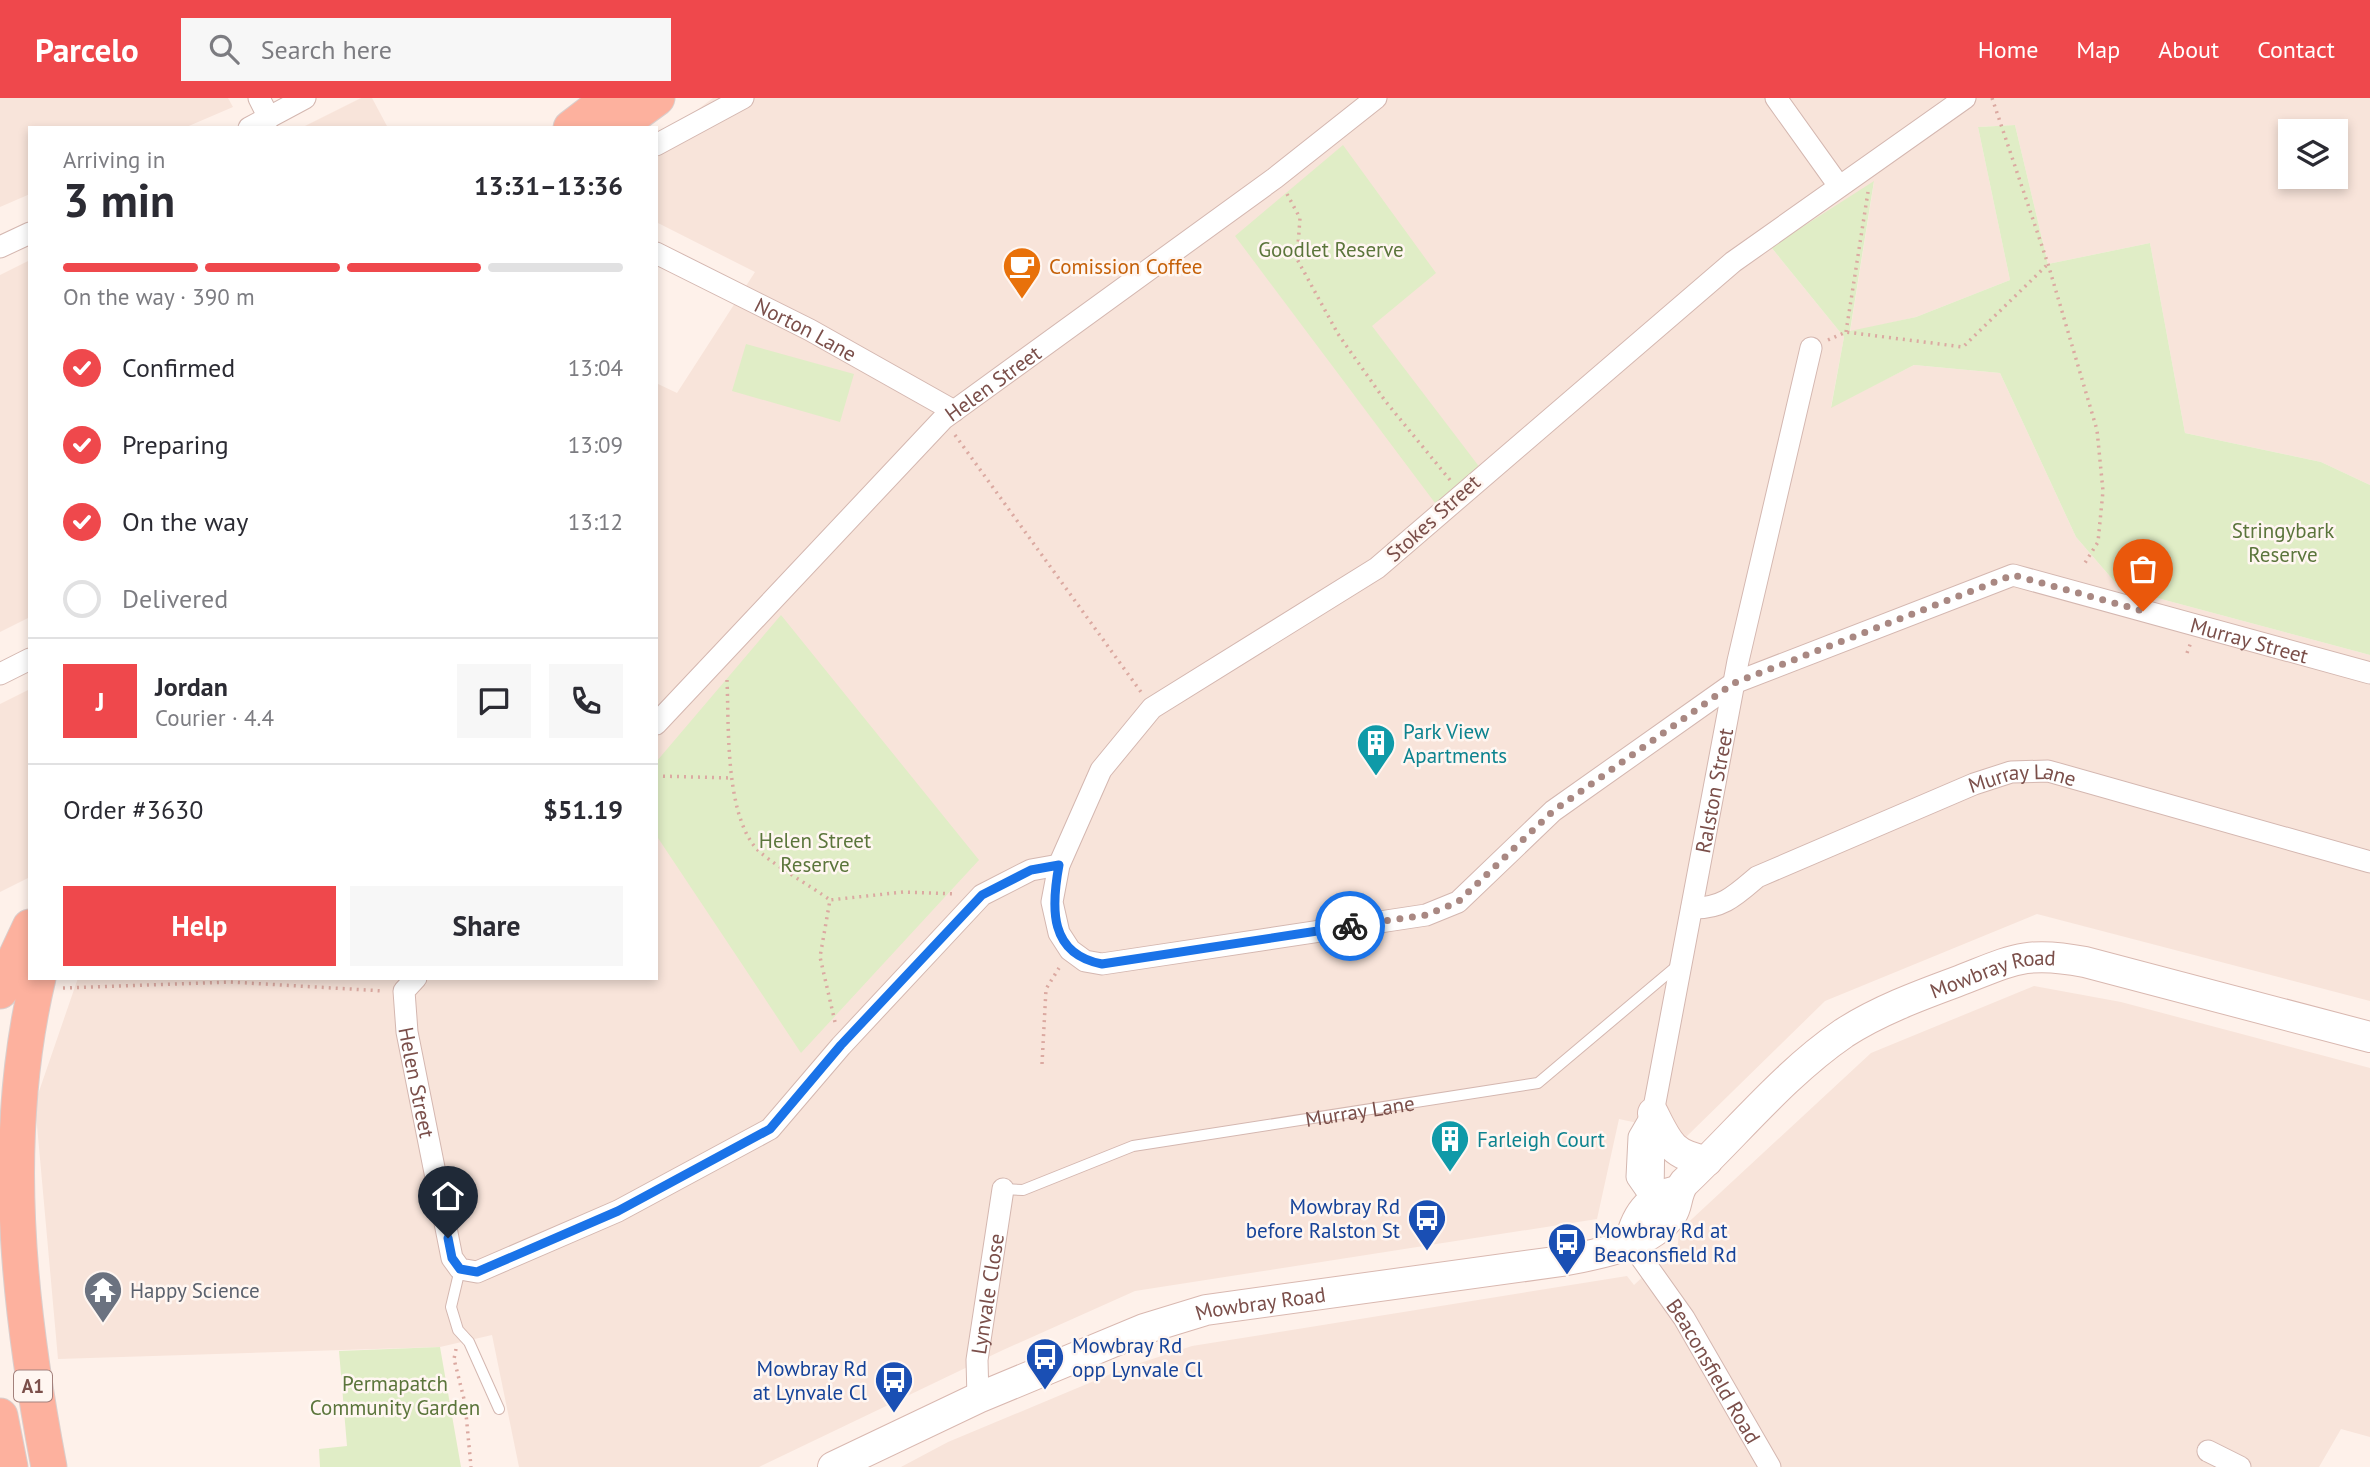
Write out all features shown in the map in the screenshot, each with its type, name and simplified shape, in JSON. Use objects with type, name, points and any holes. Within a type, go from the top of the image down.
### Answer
[{"type":"highway","points":[[574,126],[610,98]]},
{"type":"highway","points":[[619,126],[657,98]]},
{"type":"highway","points":[[0,991],[28,931]]},
{"type":"highway","name":"A1","points":[[46,983],[19,1032],[9,1083],[3,1201],[9,1254],[49,1467]]},
{"type":"highway","name":"A1","points":[[0,1416],[10,1467]]},
{"type":"main road","name":"Mowbray Road","points":[[833,1467],[978,1398],[1144,1329],[1206,1310],[1562,1261],[1593,1255],[1656,1231],[1673,1212],[1665,1196],[1707,1161],[1798,1072],[1857,1025],[1916,997],[2033,955],[2085,962],[2370,1037]]},
{"type":"main road","points":[[1653,1113],[1667,1143],[1677,1152],[1707,1161]]},
{"type":"street","points":[[259,98],[269,118]]},
{"type":"street","points":[[253,126],[305,98]]},
{"type":"street","points":[[658,144],[743,98]]},
{"type":"street","name":"Helen Street","points":[[658,722],[949,415],[1275,178],[1376,98]]},
{"type":"street","points":[[1776,98],[1839,186]]},
{"type":"street","name":"Stokes Street","points":[[1059,865],[1101,770],[1152,708],[1377,568],[1733,262],[1965,98]]},
{"type":"street","points":[[0,247],[28,234]]},
{"type":"street","name":"Norton Lane","points":[[658,254],[810,330],[949,415]]},
{"type":"street","name":"Ralston Street","points":[[1665,1196],[1637,1177],[1639,1137],[1653,1113],[1734,683],[1811,348]]},
{"type":"street","name":"Murray Street","points":[[1070,950],[1085,961],[1102,964],[1426,915],[1437,911],[1458,902],[1553,811],[1734,683],[2013,575],[2370,673]]},
{"type":"street","points":[[0,674],[28,660]]},
{"type":"street","name":"Murray Lane","points":[[1692,908],[1713,908],[1730,900],[1757,877],[1973,784],[2011,772],[2048,771],[2370,862]]},
{"type":"street","points":[[460,1269],[477,1272],[618,1211],[770,1129],[841,1045],[982,895],[1031,870],[1059,865],[1052,902],[1059,933],[1070,950]]},
{"type":"street","name":"Helen Street","points":[[410,985],[407,1032],[452,1258],[460,1269]]},
{"type":"street","name":"Lynvale Close","points":[[978,1398],[977,1360],[1003,1189]]},
{"type":"street","name":"Beaconsfield Road","points":[[1630,1242],[1678,1308],[1770,1467]]},
{"type":"street","points":[[2208,1451],[2240,1467]]},
{"type":"lane","name":"Murray Lane","points":[[1003,1189],[1023,1190],[1133,1146],[1538,1083],[1680,964]]},
{"type":"lane","points":[[460,1269],[451,1307],[458,1330],[468,1342],[499,1409]]},
{"type":"path","points":[[1992,98],[2048,264],[2097,430],[2104,491],[2098,542],[2083,566]]},
{"type":"path","points":[[1846,332],[1872,163]]},
{"type":"path","points":[[1275,178],[1300,218],[1297,259],[1338,334],[1386,402],[1462,493]]},
{"type":"path","points":[[1811,348],[1846,332],[1963,347],[2048,264]]},
{"type":"path","points":[[949,415],[1152,708]]},
{"type":"path","points":[[726,650],[731,778],[741,819],[755,848],[830,900],[904,892],[982,895]]},
{"type":"path","points":[[658,776],[731,778]]},
{"type":"path","points":[[830,900],[820,957],[841,1045]]},
{"type":"path","points":[[1042,1063],[1046,989],[1070,950]]},
{"type":"path","points":[[46,983],[410,985]]},
{"type":"path","points":[[458,1330],[454,1359],[465,1403],[471,1467]]},
{"type":"shaded area","points":[[0,98],[228,98],[233,107],[189,126],[28,126],[28,195],[0,207]]},
{"type":"shaded area","points":[[361,98],[372,98],[387,126],[305,126]]},
{"type":"shaded area","points":[[713,98],[2370,98],[2370,485],[2321,462],[2185,433],[2150,243],[2048,264],[2015,125],[1978,127],[2010,280],[1916,317],[1850,332],[1874,182],[1771,247],[1844,337],[1831,407],[1914,365],[2000,373],[2076,537],[2120,588],[2370,655],[2370,1001],[2037,914],[1825,1001],[1685,1138],[1679,1132],[1619,1119],[1597,1219],[1135,1291],[1003,1350],[759,1467],[519,1467],[492,1335],[440,1347],[58,1359],[35,1103],[77,980],[658,980],[658,384],[677,393],[755,272],[658,223],[658,139]]},
{"type":"shaded area","points":[[28,261],[28,618],[0,632],[0,275]]},
{"type":"shaded area","points":[[28,690],[28,878],[0,892],[0,704]]},
{"type":"shaded area","points":[[2034,986],[2121,1002],[2370,1068],[2370,1437],[2341,1429],[2319,1467],[901,1467],[948,1442],[1125,1368],[1192,1346],[1627,1276],[1634,1285],[1678,1244],[1679,1231],[1871,1053]]},
{"type":"green space","name":"Stringybark Reserve","points":[[2015,125],[2048,264],[2150,243],[2185,433],[2321,462],[2370,485],[2370,655],[2120,588],[2076,537],[2000,373],[1914,365],[1831,408],[1844,337],[1771,247],[1874,181],[1850,331],[1916,317],[2010,280],[1978,127]]},
{"type":"green space","name":"Goodlet Reserve","points":[[1343,145],[1436,273],[1372,326],[1484,473],[1441,511],[1235,236]]},
{"type":"green space","points":[[746,344],[854,374],[840,422],[732,391]]},
{"type":"green space","name":"Helen Street Reserve","points":[[781,615],[979,860],[801,1053],[658,838],[658,760]]},
{"type":"green space","name":"Permapatch Community Garden","points":[[440,1347],[461,1467],[320,1467],[319,1449],[347,1446],[339,1351]]},
{"type":"way so far","points":[[1350,926],[1426,915],[1458,902],[1553,811],[1734,683],[2013,575],[2143,611]]},
{"type":"place","name":"Comission Coffee","points":[[1022,300]]},
{"type":"place","name":"Park View Apartments","points":[[1376,777]]},
{"type":"place","name":"Farleigh Court","points":[[1450,1173]]},
{"type":"place","name":"Mowbray Rd before Ralston St","points":[[1427,1252]]},
{"type":"place","name":"Mowbray Rd at Beaconsfield Rd","points":[[1567,1276]]},
{"type":"place","name":"Happy Science","points":[[103,1324]]},
{"type":"place","name":"Mowbray Rd opp Lynvale Cl","points":[[1045,1391]]},
{"type":"place","name":"Mowbray Rd at Lynvale Cl","points":[[894,1414]]},
{"type":"route","points":[[448,1238],[452,1258],[460,1269],[477,1272],[618,1211],[770,1129],[841,1045],[982,895],[1031,870],[1059,865],[1052,902],[1059,933],[1070,950],[1085,961],[1102,964],[1350,926]]}]
